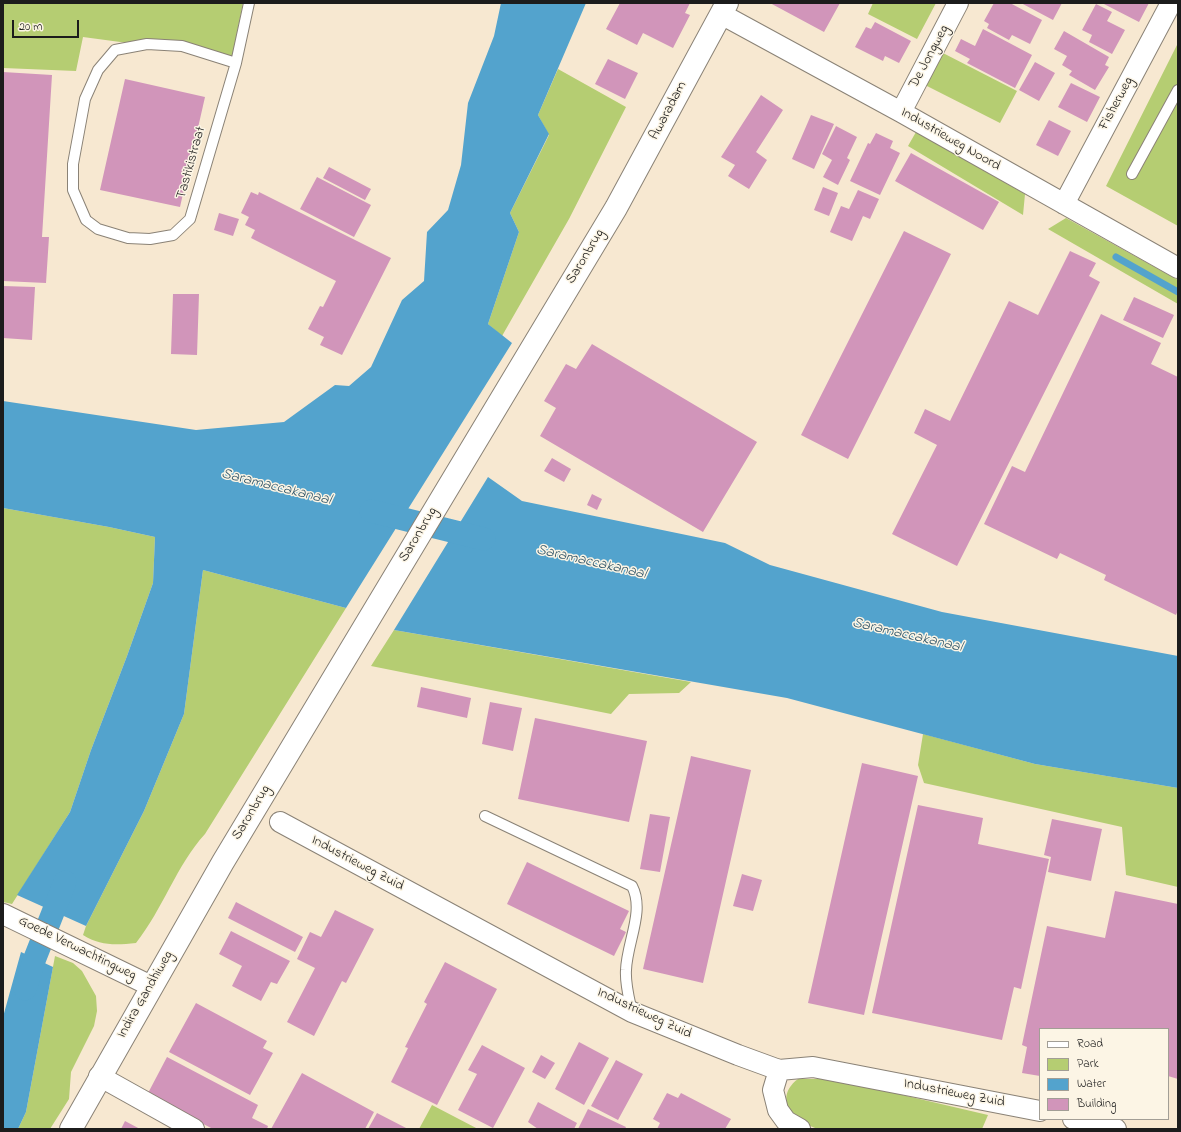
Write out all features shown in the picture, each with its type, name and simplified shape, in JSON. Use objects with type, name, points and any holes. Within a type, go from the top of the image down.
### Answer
[{"type":"main road","name":"Awaradam","points":[[616,208],[724,9]]},
{"type":"main road","name":"Saronbrug","points":[[223,862],[616,208]]},
{"type":"main road","name":"Indira Gandhiweg","points":[[71,1129],[99,1076],[223,862]]},
{"type":"street","name":"De Jongweg","points":[[901,112],[958,3]]},
{"type":"street","name":"Fisherweg","points":[[1064,204],[1171,3]]},
{"type":"street","name":"Industrieweg Noord","points":[[724,9],[901,112],[1178,268]]},
{"type":"street","name":"Industrieweg Zuid","points":[[280,822],[632,1012],[738,1055],[779,1070],[813,1067],[1039,1111]]},
{"type":"street","name":"Goede Verwachtingweg","points":[[6,915],[151,986]]},
{"type":"street","points":[[779,1070],[773,1090],[778,1110],[786,1121],[800,1129]]},
{"type":"street","points":[[99,1076],[194,1129]]},
{"type":"street","points":[[1077,1120],[1116,1129]]},
{"type":"lane","name":"Tastikistraat","points":[[236,63],[182,46],[148,44],[115,50],[98,70],[85,99],[73,164],[73,190],[86,220],[98,229],[128,238],[150,239],[173,235],[190,219],[236,63],[249,3]]},
{"type":"lane","points":[[1132,174],[1178,90]]},
{"type":"lane","points":[[485,816],[632,886],[636,894],[638,906],[626,970],[632,1012]]},
{"type":"green space","points":[[3,3],[243,3],[232,57],[83,37],[76,71],[3,68]]},
{"type":"green space","points":[[873,3],[936,3],[917,39],[868,14]]},
{"type":"green space","points":[[1178,43],[1178,226],[1106,186]]},
{"type":"green space","points":[[941,52],[1017,91],[1000,123],[925,85]]},
{"type":"green space","points":[[558,69],[626,107],[569,219],[502,336],[488,324],[519,232],[510,213],[549,135],[538,115]]},
{"type":"green space","points":[[916,132],[1025,194],[1023,215],[908,146]]},
{"type":"green space","points":[[1066,218],[1178,280],[1178,304],[1048,229]]},
{"type":"green space","points":[[3,508],[109,527],[155,537],[153,583],[91,750],[70,812],[12,904],[3,902]]},
{"type":"green space","points":[[203,570],[346,608],[205,834],[186,860],[146,930],[136,943],[102,943],[89,939],[83,935],[86,926],[144,811],[184,714]]},
{"type":"green space","points":[[394,630],[691,682],[679,693],[629,694],[611,714],[371,666]]},
{"type":"green space","points":[[923,734],[1035,764],[1178,788],[1178,887],[1126,875],[1122,827],[924,783],[918,765]]},
{"type":"green space","points":[[55,956],[73,963],[82,971],[96,996],[97,1011],[94,1026],[71,1072],[69,1099],[50,1129],[18,1129],[26,1112]]},
{"type":"green space","points":[[798,1079],[830,1079],[847,1082],[988,1115],[982,1129],[817,1129],[797,1119],[792,1114],[787,1104],[786,1098],[789,1088]]},
{"type":"green space","points":[[432,1105],[478,1129],[419,1129]]},
{"type":"water","points":[[501,3],[586,3],[538,115],[549,134],[510,213],[519,232],[488,324],[512,343],[346,608],[203,570],[184,714],[144,811],[86,926],[17,895],[70,812],[91,750],[153,583],[155,537],[109,527],[3,508],[3,401],[196,430],[284,422],[335,385],[349,386],[371,367],[402,300],[424,281],[427,232],[448,210],[461,165],[468,103],[494,36]]},
{"type":"water","points":[[488,477],[522,501],[725,543],[770,565],[942,612],[1178,656],[1178,788],[1035,764],[787,698],[394,630]]},
{"type":"water","points":[[21,952],[53,967],[26,1112],[18,1129],[3,1129],[3,1017]]},
{"type":"building","points":[[620,3],[690,3],[685,13],[690,15],[673,48],[643,33],[637,45],[606,29]]},
{"type":"building","points":[[770,3],[840,3],[824,32]]},
{"type":"building","points":[[994,3],[1010,3],[1042,20],[1030,44],[1012,35],[1009,40],[987,28],[989,24],[984,21]]},
{"type":"building","points":[[1021,3],[1062,3],[1053,20]]},
{"type":"building","points":[[1102,3],[1149,3],[1139,22]]},
{"type":"building","points":[[1096,4],[1112,12],[1107,21],[1125,30],[1112,54],[1089,42],[1092,35],[1082,30]]},
{"type":"building","points":[[875,22],[911,41],[899,63],[885,56],[883,61],[855,47],[866,27],[871,29]]},
{"type":"building","points":[[983,29],[1032,55],[1015,88],[967,63],[970,59],[955,51],[961,39],[975,46]]},
{"type":"building","points":[[1064,31],[1109,57],[1105,65],[1109,67],[1095,90],[1069,75],[1072,71],[1062,65],[1067,56],[1054,49]]},
{"type":"building","points":[[608,59],[638,73],[625,99],[595,84]]},
{"type":"building","points":[[1035,62],[1055,73],[1039,101],[1019,90]]},
{"type":"building","points":[[3,72],[52,75],[42,237],[49,237],[46,283],[3,281]]},
{"type":"building","points":[[125,79],[205,97],[180,207],[100,190]]},
{"type":"building","points":[[1071,83],[1100,97],[1087,122],[1058,107]]},
{"type":"building","points":[[761,95],[783,110],[756,152],[767,160],[749,189],[728,176],[735,165],[721,157]]},
{"type":"building","points":[[811,115],[834,124],[814,169],[792,159]]},
{"type":"building","points":[[1049,120],[1071,131],[1058,156],[1036,145]]},
{"type":"building","points":[[836,126],[857,137],[847,158],[850,160],[838,185],[823,177],[832,160],[822,154]]},
{"type":"building","points":[[876,133],[893,141],[890,148],[900,153],[880,195],[850,181],[868,143],[870,144]]},
{"type":"building","points":[[911,153],[999,202],[983,230],[895,181]]},
{"type":"building","points":[[329,167],[371,189],[365,200],[323,178]]},
{"type":"building","points":[[317,177],[371,205],[354,237],[300,209]]},
{"type":"building","points":[[823,187],[838,193],[829,216],[814,210]]},
{"type":"building","points":[[858,190],[879,199],[870,219],[863,216],[852,241],[830,232],[841,206],[849,209]]},
{"type":"building","points":[[251,192],[258,195],[259,192],[391,258],[342,355],[320,345],[324,337],[308,329],[320,306],[323,307],[336,281],[251,238],[255,230],[245,225],[249,217],[241,213]]},
{"type":"building","points":[[219,213],[239,219],[233,236],[214,230]]},
{"type":"building","points":[[904,231],[951,254],[848,459],[801,435]]},
{"type":"building","points":[[1070,251],[1096,263],[1089,276],[1100,282],[957,566],[892,534],[937,445],[914,433],[925,409],[950,421],[1009,301],[1038,315]]},
{"type":"building","points":[[3,286],[35,287],[32,340],[3,338]]},
{"type":"building","points":[[173,294],[199,294],[197,355],[171,354]]},
{"type":"building","points":[[1134,297],[1174,315],[1163,338],[1123,320]]},
{"type":"building","points":[[1101,314],[1161,343],[1151,364],[1178,377],[1178,610],[1176,615],[1104,580],[1106,575],[1060,553],[1057,559],[984,524],[1012,466],[1025,472]]},
{"type":"building","points":[[592,344],[757,442],[703,532],[540,436],[556,408],[544,401],[566,364],[576,369]]},
{"type":"building","points":[[552,458],[571,469],[564,482],[544,471]]},
{"type":"building","points":[[592,494],[602,499],[597,510],[587,505]]},
{"type":"building","points":[[421,687],[471,698],[467,718],[417,707]]},
{"type":"building","points":[[490,702],[522,708],[513,751],[482,744]]},
{"type":"building","points":[[535,718],[647,741],[629,822],[518,799]]},
{"type":"building","points":[[691,756],[751,770],[703,983],[643,969]]},
{"type":"building","points":[[862,763],[918,776],[864,1015],[808,1003]]},
{"type":"building","points":[[918,805],[983,818],[978,844],[1049,859],[1021,989],[1014,987],[1002,1040],[872,1013]]},
{"type":"building","points":[[650,814],[670,817],[660,872],[640,869]]},
{"type":"building","points":[[1052,819],[1102,829],[1091,881],[1048,872],[1051,857],[1044,855]]},
{"type":"building","points":[[527,862],[629,911],[620,929],[626,932],[614,956],[507,904]]},
{"type":"building","points":[[742,874],[762,880],[753,911],[733,906]]},
{"type":"building","points":[[1115,891],[1178,904],[1178,1079],[1169,1076],[1169,1028],[1039,1028],[1039,1076],[1022,1073],[1027,1047],[1022,1045],[1047,926],[1105,938]]},
{"type":"building","points":[[236,902],[303,937],[295,952],[228,918]]},
{"type":"building","points":[[335,910],[374,929],[346,983],[342,981],[314,1036],[287,1022],[315,968],[297,959],[310,932],[321,937]]},
{"type":"building","points":[[231,931],[290,961],[277,984],[271,982],[261,1001],[232,986],[242,966],[219,954]]},
{"type":"building","points":[[445,962],[497,989],[437,1105],[391,1082],[408,1048],[405,1047],[427,1004],[424,1002]]},
{"type":"building","points":[[196,1003],[267,1041],[263,1048],[273,1053],[250,1095],[169,1052]]},
{"type":"building","points":[[579,1042],[609,1058],[584,1105],[555,1089]]},
{"type":"building","points":[[482,1045],[525,1068],[493,1128],[458,1110],[477,1074],[468,1070]]},
{"type":"building","points":[[541,1055],[555,1063],[545,1079],[532,1072]]},
{"type":"building","points":[[167,1057],[258,1105],[252,1118],[268,1126],[267,1129],[213,1129],[147,1095]]},
{"type":"building","points":[[616,1060],[643,1074],[618,1120],[591,1106]]},
{"type":"building","points":[[302,1073],[374,1112],[365,1129],[271,1129]]},
{"type":"building","points":[[667,1093],[678,1098],[681,1093],[731,1119],[725,1129],[657,1129],[660,1123],[653,1119]]},
{"type":"building","points":[[538,1102],[577,1123],[574,1129],[538,1129],[528,1122]]},
{"type":"building","points":[[588,1109],[626,1127],[625,1129],[578,1129]]},
{"type":"building","points":[[377,1113],[408,1129],[368,1129]]},
{"type":"building","points":[[125,1121],[140,1129],[121,1129]]},
{"type":"waterway","points":[[1116,257],[1178,292]]},
{"type":"waterway","name":"Saramaccakanaal","points":[[371,511],[484,539]]},
{"type":"waterway","points":[[25,989],[35,958],[65,882]]}]
